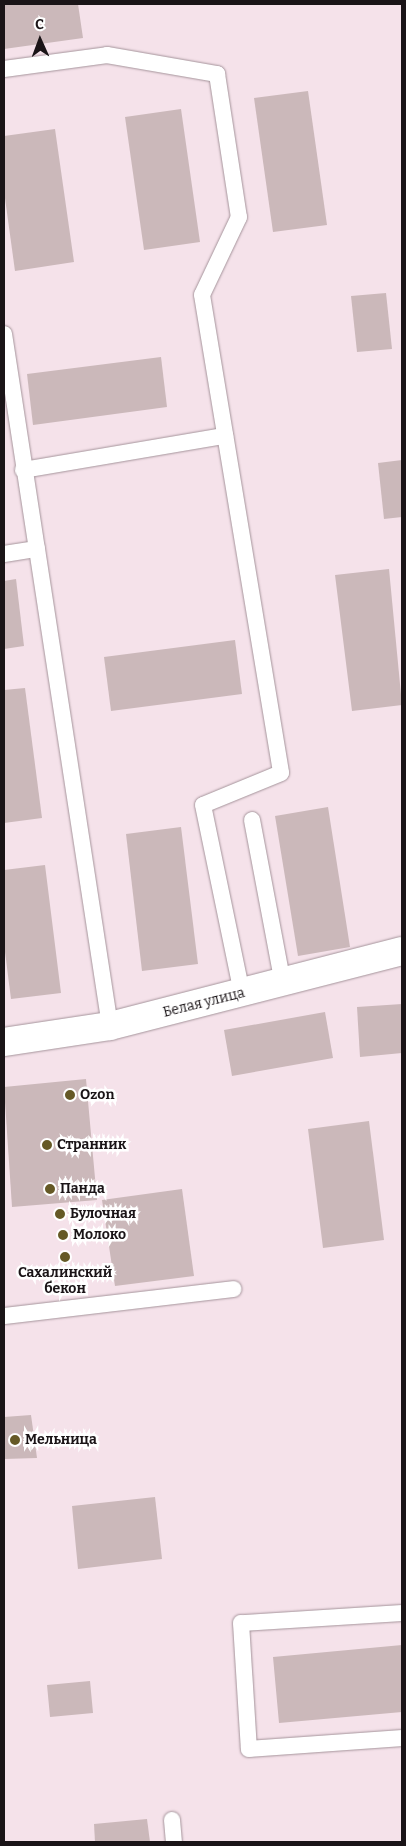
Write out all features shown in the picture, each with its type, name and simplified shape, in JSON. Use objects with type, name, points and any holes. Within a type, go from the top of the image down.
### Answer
[{"type":"street","name":"Белая улица","points":[[4,1042],[110,1026],[283,984],[402,951]]},
{"type":"lane","points":[[4,69],[108,55],[217,74],[239,217],[202,295],[281,773],[203,805],[242,994]]},
{"type":"lane","points":[[4,334],[110,1026]]},
{"type":"lane","points":[[24,470],[225,436]]},
{"type":"lane","points":[[4,554],[36,549]]},
{"type":"lane","points":[[252,820],[283,984]]},
{"type":"lane","points":[[4,1316],[233,1289]]},
{"type":"lane","points":[[402,1613],[241,1623],[249,1749],[402,1738]]},
{"type":"lane","points":[[172,1820],[174,1842]]},
{"type":"building","points":[[4,4],[78,4],[83,38],[4,49]]},
{"type":"building","points":[[308,91],[327,225],[273,232],[254,98]]},
{"type":"building","points":[[181,109],[200,242],[144,250],[125,117]]},
{"type":"building","points":[[55,129],[74,262],[15,271],[4,191],[4,136]]},
{"type":"building","points":[[386,293],[392,349],[357,352],[351,296]]},
{"type":"building","points":[[161,357],[167,407],[33,425],[27,374]]},
{"type":"building","points":[[402,460],[402,517],[384,519],[378,463]]},
{"type":"building","points":[[389,569],[402,705],[352,711],[335,575]]},
{"type":"building","points":[[16,579],[24,646],[4,649],[4,581]]},
{"type":"building","points":[[235,640],[242,694],[111,711],[104,657]]},
{"type":"building","points":[[25,688],[42,818],[4,823],[4,690]]},
{"type":"building","points":[[328,807],[350,947],[298,956],[275,816]]},
{"type":"building","points":[[181,827],[198,964],[142,971],[126,834]]},
{"type":"building","points":[[45,865],[61,993],[11,999],[4,944],[4,870]]},
{"type":"building","points":[[402,1004],[402,1053],[360,1057],[357,1007]]},
{"type":"building","points":[[325,1012],[333,1058],[232,1076],[224,1030]]},
{"type":"building","points":[[86,1079],[97,1200],[12,1207],[4,1087]]},
{"type":"building","points":[[369,1121],[384,1240],[323,1248],[308,1129]]},
{"type":"building","points":[[182,1189],[194,1276],[115,1286],[102,1200]]},
{"type":"building","points":[[31,1415],[37,1458],[4,1459],[4,1417]]},
{"type":"building","points":[[155,1497],[162,1559],[78,1569],[72,1506]]},
{"type":"building","points":[[402,1645],[402,1712],[279,1723],[273,1657]]},
{"type":"building","points":[[90,1681],[93,1713],[50,1717],[47,1685]]},
{"type":"building","points":[[147,1819],[150,1842],[95,1842],[94,1824]]},
{"type":"place","name":"Ozon","points":[[70,1095]]},
{"type":"place","name":"Странник","points":[[47,1145]]},
{"type":"place","name":"Панда","points":[[50,1189]]},
{"type":"place","name":"Булочная","points":[[60,1214]]},
{"type":"place","name":"Молоко","points":[[63,1235]]},
{"type":"place","name":"Сахалинский бекон","points":[[65,1257]]},
{"type":"place","name":"Мельница","points":[[15,1440]]}]
